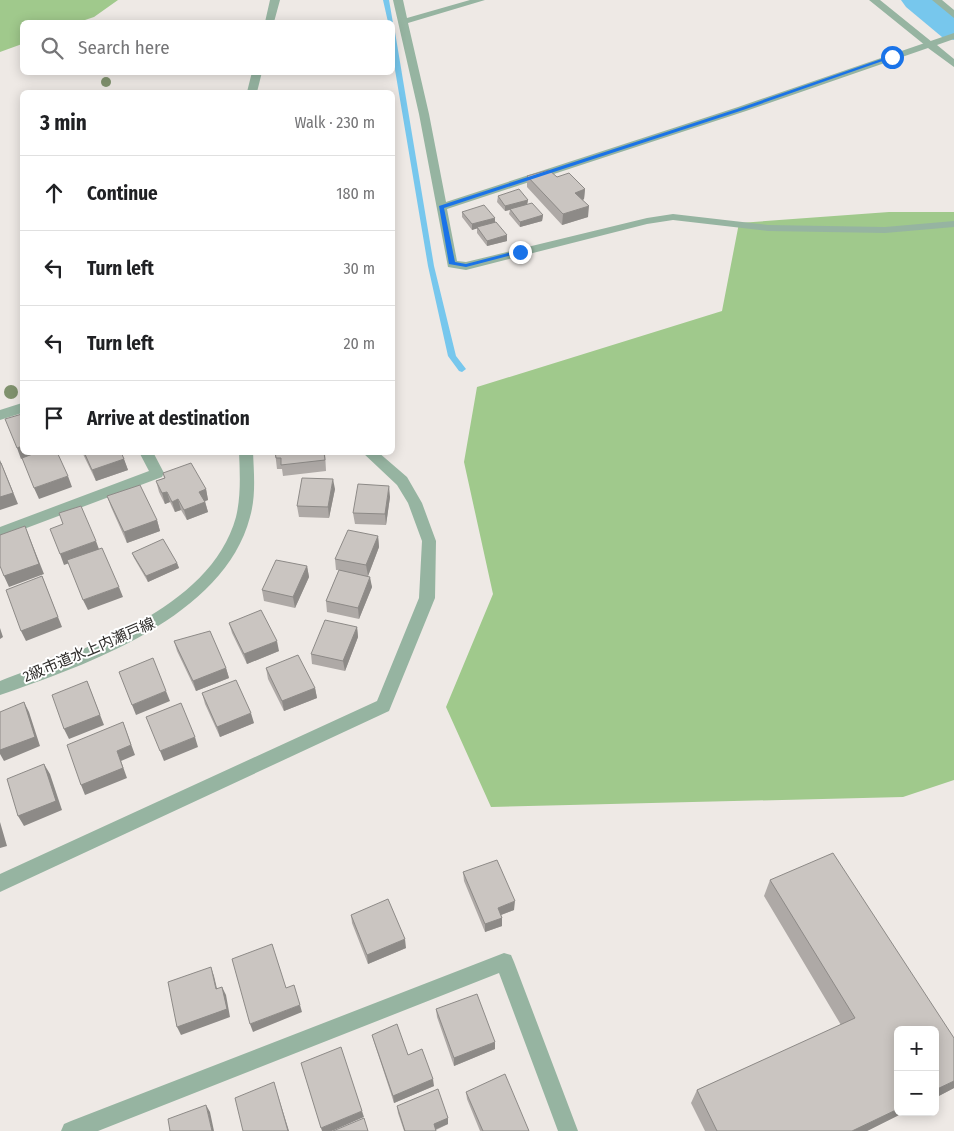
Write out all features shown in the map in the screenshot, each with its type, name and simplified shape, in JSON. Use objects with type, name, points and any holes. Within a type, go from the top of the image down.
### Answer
[{"type":"street","points":[[270,20],[275,0]]},
{"type":"street","points":[[398,0],[424,114],[452,264],[466,266],[647,221],[673,217],[768,228],[885,230],[954,224]]},
{"type":"street","points":[[402,22],[480,0]]},
{"type":"street","points":[[874,0],[954,64]]},
{"type":"street","points":[[937,0],[954,15]]},
{"type":"street","points":[[441,207],[742,109],[954,36]]},
{"type":"street","points":[[252,90],[256,75]]},
{"type":"street","points":[[0,415],[20,409]]},
{"type":"street","points":[[0,533],[157,473],[148,455]]},
{"type":"street","name":"2級市道水上内瀬戸線","points":[[0,688],[140,630],[168,615],[186,601],[210,576],[226,554],[241,524],[248,487],[246,455]]},
{"type":"street","points":[[0,883],[383,706],[427,598],[429,541],[415,503],[402,481],[372,455]]},
{"type":"street","points":[[71,1131],[504,962],[568,1131]]},
{"type":"green space","points":[[0,0],[118,0],[94,17],[85,20],[20,20],[20,45],[0,52]]},
{"type":"green space","points":[[889,212],[954,212],[954,780],[903,797],[491,807],[446,707],[493,594],[464,462],[477,387],[722,311],[739,223]]},
{"type":"building","points":[[549,170],[557,177],[569,173],[585,189],[575,193],[589,206],[563,214],[527,176]]},
{"type":"building","points":[[519,189],[528,200],[505,206],[498,196]]},
{"type":"building","points":[[532,203],[543,215],[520,222],[510,209]]},
{"type":"building","points":[[484,205],[495,218],[472,224],[462,212]]},
{"type":"building","points":[[496,222],[507,235],[487,241],[477,227]]},
{"type":"building","points":[[20,415],[20,447],[17,448],[5,419]]},
{"type":"building","points":[[30,455],[58,455],[68,476],[34,488],[22,458]]},
{"type":"building","points":[[85,455],[122,455],[124,459],[92,470]]},
{"type":"building","points":[[276,455],[324,455],[325,460],[281,465],[281,458],[276,458]]},
{"type":"building","points":[[0,463],[13,493],[0,497]]},
{"type":"building","points":[[191,463],[206,489],[199,492],[205,502],[184,510],[178,499],[172,502],[167,492],[162,493],[156,481],[165,478],[163,473]]},
{"type":"building","points":[[302,478],[333,479],[328,507],[297,506]]},
{"type":"building","points":[[358,484],[389,486],[385,514],[353,513]]},
{"type":"building","points":[[140,485],[157,520],[124,532],[107,496]]},
{"type":"building","points":[[81,506],[96,541],[60,554],[50,529],[63,524],[59,513]]},
{"type":"building","points":[[25,526],[39,564],[4,576],[0,566],[0,535]]},
{"type":"building","points":[[348,530],[378,536],[366,565],[335,559]]},
{"type":"building","points":[[163,539],[177,563],[146,576],[132,553]]},
{"type":"building","points":[[102,548],[119,587],[83,600],[67,560]]},
{"type":"building","points":[[276,560],[307,566],[293,597],[262,590]]},
{"type":"building","points":[[339,570],[370,577],[358,608],[326,601]]},
{"type":"building","points":[[42,576],[58,617],[21,631],[6,590]]},
{"type":"building","points":[[261,610],[277,641],[244,654],[229,623]]},
{"type":"building","points":[[325,620],[357,627],[343,661],[311,654]]},
{"type":"building","points":[[210,631],[226,668],[193,681],[174,641]]},
{"type":"building","points":[[298,655],[315,688],[282,701],[266,668]]},
{"type":"building","points":[[153,658],[166,691],[132,705],[119,672]]},
{"type":"building","points":[[236,680],[251,713],[217,727],[202,693]]},
{"type":"building","points":[[87,681],[100,715],[64,729],[52,695]]},
{"type":"building","points":[[24,702],[35,737],[0,750],[0,712]]},
{"type":"building","points":[[181,703],[195,737],[160,751],[146,717]]},
{"type":"building","points":[[123,722],[131,745],[117,751],[123,768],[81,785],[67,745]]},
{"type":"building","points":[[44,764],[56,801],[18,816],[7,779]]},
{"type":"building","points":[[833,853],[954,1038],[954,1081],[939,1088],[939,1026],[894,1026],[894,1111],[852,1131],[717,1131],[697,1090],[855,1018],[770,880]]},
{"type":"building","points":[[497,860],[515,901],[498,908],[502,918],[485,924],[463,872]]},
{"type":"building","points":[[388,899],[405,939],[367,955],[351,915]]},
{"type":"building","points":[[272,944],[286,988],[294,985],[300,1005],[250,1024],[232,959]]},
{"type":"building","points":[[211,967],[216,989],[222,987],[227,1009],[177,1027],[168,982]]},
{"type":"building","points":[[477,994],[495,1042],[454,1058],[436,1009]]},
{"type":"building","points":[[397,1024],[408,1055],[422,1049],[433,1079],[393,1096],[372,1035]]},
{"type":"building","points":[[341,1047],[362,1111],[321,1128],[301,1063]]},
{"type":"building","points":[[505,1074],[529,1131],[483,1131],[466,1092]]},
{"type":"building","points":[[274,1082],[288,1131],[243,1131],[235,1098]]},
{"type":"building","points":[[438,1089],[448,1118],[434,1124],[436,1131],[405,1131],[397,1106]]},
{"type":"building","points":[[206,1105],[212,1131],[170,1131],[168,1119]]},
{"type":"building","points":[[364,1118],[368,1131],[333,1131]]},
{"type":"waterway","points":[[386,0],[391,20]]},
{"type":"waterway","points":[[917,0],[954,30]]},
{"type":"waterway","points":[[395,50],[431,266],[452,356],[462,369]]},
{"type":"route","points":[[520,252],[466,266],[452,264],[441,207],[742,109],[892,57]]}]
